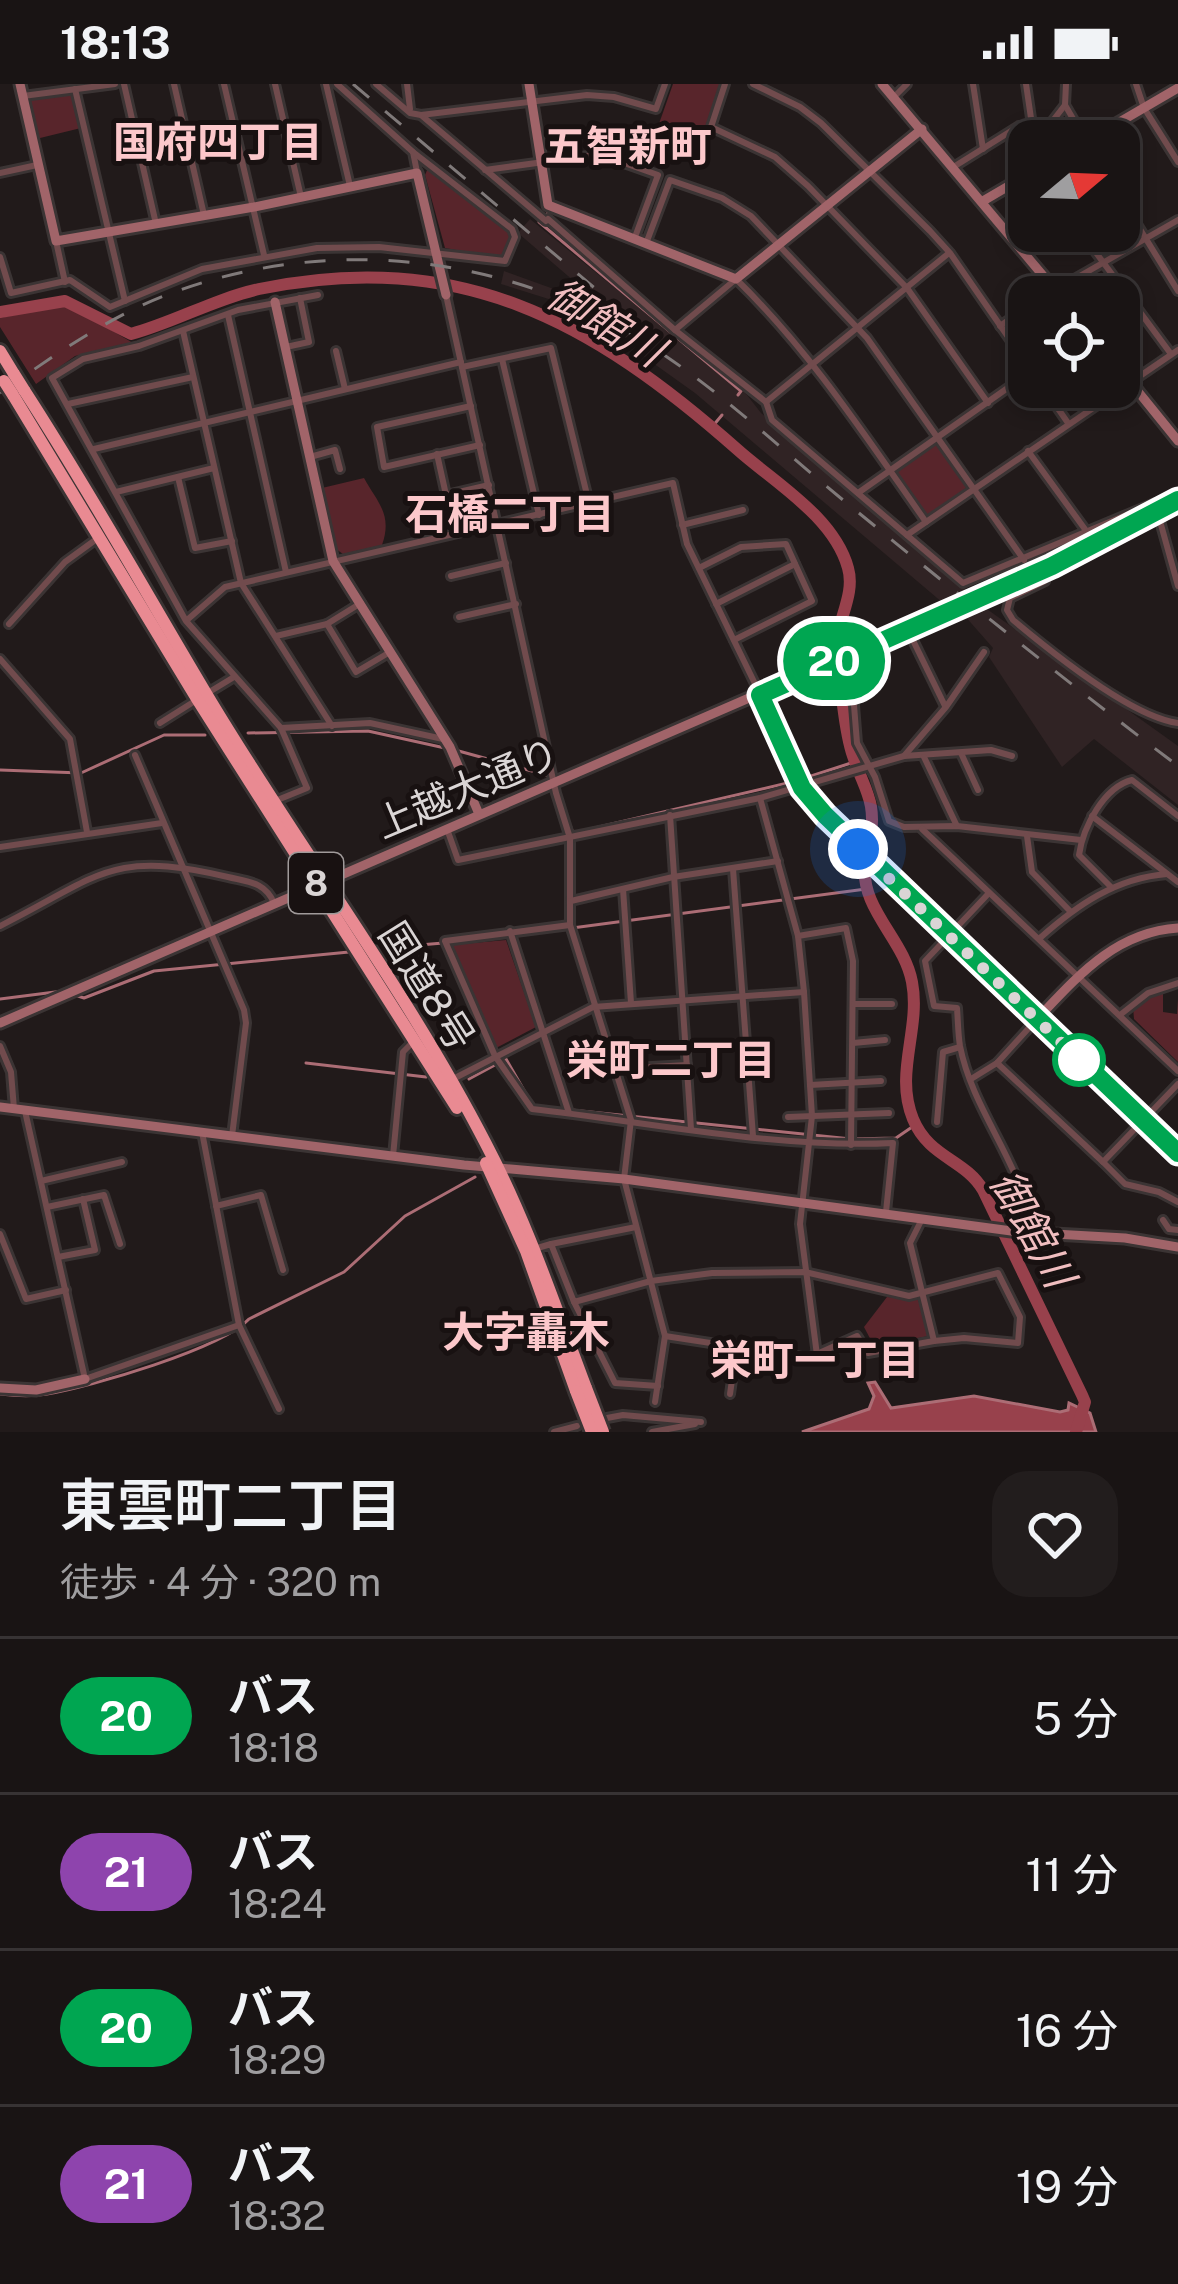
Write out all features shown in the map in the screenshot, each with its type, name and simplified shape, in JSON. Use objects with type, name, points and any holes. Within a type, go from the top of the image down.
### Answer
[{"type":"highway","name":"国道8号","points":[[0,351],[6,376],[113,530],[202,696],[275,801],[414,1041],[469,1125],[493,1168],[581,1389],[605,1425]]},
{"type":"highway","name":"国道8号","points":[[19,393],[101,536],[450,1081],[534,1249],[592,1432]]},
{"type":"street","points":[[65,281],[21,90],[120,84],[156,224]]},
{"type":"street","points":[[175,84],[205,216]]},
{"type":"street","points":[[224,84],[264,255]]},
{"type":"street","points":[[275,84],[301,197]]},
{"type":"street","points":[[326,84],[350,186]]},
{"type":"street","points":[[0,257],[11,293],[70,280],[110,307],[183,275],[264,255],[337,246],[501,263],[507,259],[515,235],[338,84]]},
{"type":"street","points":[[376,84],[546,221],[548,218],[675,330],[766,402],[772,420],[963,583],[1155,503],[1178,586]]},
{"type":"street","points":[[406,84],[410,112]]},
{"type":"street","points":[[529,84],[548,205],[540,216]]},
{"type":"street","points":[[421,116],[599,95],[656,109],[665,84]]},
{"type":"street","points":[[725,84],[711,127],[775,157],[826,207],[907,288],[988,403]]},
{"type":"street","points":[[753,84],[811,115],[870,171],[950,253],[1008,338]]},
{"type":"street","points":[[882,84],[1044,276]]},
{"type":"street","points":[[895,96],[908,84]]},
{"type":"street","points":[[973,84],[983,148]]},
{"type":"street","points":[[1026,84],[1031,120]]},
{"type":"street","points":[[1066,84],[1065,105],[1074,120]]},
{"type":"street","points":[[1136,84],[1144,108],[1178,162]]},
{"type":"street","points":[[1123,120],[1178,88]]},
{"type":"street","points":[[75,89],[125,301]]},
{"type":"street","points":[[1053,120],[1065,105]]},
{"type":"street","points":[[675,330],[922,129]]},
{"type":"street","points":[[955,166],[1008,133]]},
{"type":"street","points":[[413,152],[570,838],[570,925],[631,1120],[625,1179],[665,1336],[655,1402]]},
{"type":"street","points":[[484,170],[599,157],[658,175],[634,237]]},
{"type":"street","points":[[0,173],[38,165]]},
{"type":"street","points":[[56,241],[254,207],[417,172]]},
{"type":"street","points":[[647,242],[670,180],[736,205],[876,348],[1024,560]]},
{"type":"street","points":[[983,201],[1008,186]]},
{"type":"street","points":[[548,205],[736,279],[813,363],[926,522]]},
{"type":"street","points":[[1082,276],[1178,220]]},
{"type":"street","points":[[1140,228],[1178,291]]},
{"type":"street","points":[[1095,252],[1174,352],[1140,374]]},
{"type":"street","points":[[766,402],[950,253]]},
{"type":"street","points":[[275,801],[307,788],[283,733],[186,621],[52,378],[68,366],[228,315],[319,295]]},
{"type":"street","points":[[285,347],[309,342],[300,298]]},
{"type":"street","points":[[275,302],[333,561],[445,739],[479,814]]},
{"type":"street","points":[[228,315],[286,572]]},
{"type":"street","points":[[1000,326],[1008,320]]},
{"type":"street","points":[[182,330],[241,583],[332,727]]},
{"type":"street","points":[[94,448],[345,389],[551,348],[589,503]]},
{"type":"street","points":[[336,351],[345,389]]},
{"type":"street","points":[[502,358],[539,514]]},
{"type":"street","points":[[67,404],[193,376]]},
{"type":"street","points":[[858,493],[1008,387]]},
{"type":"street","points":[[1140,394],[1178,441]]},
{"type":"street","points":[[471,406],[376,427],[384,467],[480,445]]},
{"type":"street","points":[[1058,408],[1068,423]]},
{"type":"street","points":[[907,535],[1090,408]]},
{"type":"street","points":[[310,457],[335,450],[340,469]]},
{"type":"street","points":[[1028,451],[1087,532]]},
{"type":"street","points":[[436,454],[446,495],[489,485]]},
{"type":"street","points":[[116,492],[214,468]]},
{"type":"street","points":[[178,477],[195,548],[232,541]]},
{"type":"street","points":[[186,621],[225,587],[673,483],[682,525],[699,568],[802,788],[839,831],[1178,1154]]},
{"type":"street","points":[[1081,840],[957,826],[904,827],[889,821],[857,743],[848,656],[1044,569],[1178,500]]},
{"type":"street","points":[[682,525],[743,511]]},
{"type":"street","points":[[9,624],[65,562],[101,536]]},
{"type":"street","points":[[699,568],[741,547],[786,544],[812,601],[734,640]]},
{"type":"street","points":[[451,576],[506,562]]},
{"type":"street","points":[[716,604],[795,564]]},
{"type":"street","points":[[1044,569],[1045,581],[1010,598],[1007,610],[1012,620],[1104,687],[1154,718],[1178,723]]},
{"type":"street","points":[[275,637],[327,624],[361,603]]},
{"type":"street","points":[[459,617],[516,604]]},
{"type":"street","points":[[327,624],[356,672],[391,652]]},
{"type":"street","points":[[907,628],[946,707]]},
{"type":"street","points":[[904,756],[984,652]]},
{"type":"street","name":"上越大通り","points":[[0,1023],[848,656]]},
{"type":"street","points":[[0,659],[70,739],[87,832]]},
{"type":"street","points":[[160,723],[234,677]]},
{"type":"street","points":[[283,733],[370,723],[445,739]]},
{"type":"street","points":[[447,829],[458,860],[760,798],[904,756],[991,750],[1012,756]]},
{"type":"street","points":[[961,753],[978,790]]},
{"type":"street","points":[[135,755],[246,1022],[232,1136]]},
{"type":"street","points":[[924,757],[957,826]]},
{"type":"street","points":[[1112,888],[1082,860],[1081,840],[1092,815],[1128,780],[1178,816]]},
{"type":"street","points":[[760,798],[798,936],[804,992],[812,1140],[800,1224],[817,1354]]},
{"type":"street","points":[[670,815],[691,1129]]},
{"type":"street","points":[[1092,815],[1178,882]]},
{"type":"street","points":[[0,847],[162,823]]},
{"type":"street","points":[[920,826],[1178,1071]]},
{"type":"street","points":[[1027,836],[1032,872],[1070,911]]},
{"type":"street","points":[[571,901],[673,877],[778,861]]},
{"type":"street","points":[[0,926],[109,869],[129,865],[183,866],[264,887],[274,904]]},
{"type":"street","points":[[734,869],[753,1136]]},
{"type":"street","points":[[1039,939],[1070,911],[1112,888],[1167,874]]},
{"type":"street","points":[[623,889],[631,1003]]},
{"type":"street","points":[[989,893],[925,961],[934,1006],[957,1008],[960,1047],[1021,1185],[1031,1233]]},
{"type":"street","points":[[570,925],[445,941],[495,1056],[532,1109],[753,1136],[851,1145],[893,1143],[886,1212]]},
{"type":"street","points":[[798,936],[846,928],[854,1004],[851,1145]]},
{"type":"street","points":[[971,1079],[997,1063],[1076,978],[1124,942],[1178,928]]},
{"type":"street","points":[[510,931],[568,1113]]},
{"type":"street","points":[[1120,1016],[1148,993],[1178,982]]},
{"type":"street","points":[[450,1081],[593,1007],[804,992]]},
{"type":"street","points":[[854,1004],[892,1004]]},
{"type":"street","points":[[853,1043],[885,1040]]},
{"type":"street","points":[[393,1156],[403,1052],[414,1041]]},
{"type":"street","points":[[0,1046],[41,1181],[85,1379]]},
{"type":"street","points":[[937,1122],[944,1052],[960,1047]]},
{"type":"street","points":[[997,1063],[1125,1184],[1178,1202]]},
{"type":"street","points":[[617,1069],[687,1066]]},
{"type":"street","points":[[810,1084],[881,1081]]},
{"type":"street","points":[[1102,1162],[1178,1084]]},
{"type":"street","points":[[0,1107],[493,1168],[625,1179],[1012,1231],[1125,1238],[1178,1247]]},
{"type":"street","points":[[788,1117],[889,1113]]},
{"type":"street","points":[[202,1131],[239,1325],[278,1409]]},
{"type":"street","points":[[41,1181],[122,1162]]},
{"type":"street","points":[[47,1207],[104,1195],[120,1244]]},
{"type":"street","points":[[216,1205],[262,1195],[284,1270]]},
{"type":"street","points":[[58,1257],[95,1250],[83,1199]]},
{"type":"street","points":[[922,1219],[910,1244],[934,1341]]},
{"type":"street","points":[[1163,1220],[1169,1229],[1178,1230]]},
{"type":"street","points":[[534,1249],[636,1228]]},
{"type":"street","points":[[0,1234],[26,1299],[66,1290]]},
{"type":"street","points":[[551,1244],[615,1382],[658,1387]]},
{"type":"street","points":[[574,1302],[651,1281],[712,1273],[805,1272],[909,1296],[998,1273],[1020,1317],[1018,1343],[964,1338],[868,1353],[857,1336],[808,1358],[665,1336]]},
{"type":"street","points":[[0,1388],[36,1390],[85,1379],[239,1325]]},
{"type":"street","points":[[730,1394],[737,1345]]},
{"type":"street","points":[[605,1425],[623,1415],[701,1422],[652,1432]]},
{"type":"street","points":[[554,1432],[577,1426]]},
{"type":"shaded area","points":[[673,84],[721,84],[696,152],[655,135]]},
{"type":"shaded area","points":[[72,93],[81,128],[36,139],[27,99]]},
{"type":"shaded area","points":[[428,168],[509,230],[512,236],[503,259],[445,248],[425,175]]},
{"type":"shaded area","points":[[530,219],[747,395],[761,413],[969,592],[943,603],[695,393],[639,353],[641,348],[555,301],[501,284],[504,271],[576,297],[582,288],[518,233]]},
{"type":"shaded area","points":[[62,305],[133,343],[75,356],[36,384],[0,327],[0,318]]},
{"type":"shaded area","points":[[938,441],[969,486],[927,516],[896,471]]},
{"type":"shaded area","points":[[364,478],[385,517],[382,545],[343,554],[336,549],[322,488]]},
{"type":"shaded area","points":[[984,607],[1178,746],[1178,805],[1094,739],[1062,767],[989,657],[993,648],[964,615]]},
{"type":"shaded area","points":[[506,940],[536,1027],[496,1048],[452,945]]},
{"type":"shaded area","points":[[1163,991],[1163,1012],[1177,1014],[1178,999],[1178,1062],[1134,1019],[1133,1007]]},
{"type":"shaded area","points":[[887,1297],[918,1299],[929,1336],[874,1346],[864,1327]]},
{"type":"shaded area","points":[[875,1382],[891,1408],[974,1396],[1060,1412],[1068,1410],[1069,1403],[1090,1413],[1096,1432],[802,1432],[869,1409],[874,1396],[868,1383]]},
{"type":"waterway","points":[[551,210],[539,222],[741,391],[738,395]]},
{"type":"waterway","name":"御館川","points":[[0,312],[65,301],[131,334],[259,289],[331,279],[398,279],[460,288],[519,305],[575,331],[683,404],[802,502],[841,550],[850,586],[837,639],[837,662],[848,738],[871,806],[870,842]]},
{"type":"waterway","points":[[712,427],[722,415]]},
{"type":"waterway","points":[[248,733],[368,731],[445,748]]},
{"type":"waterway","points":[[0,770],[81,773],[164,735],[205,735]]},
{"type":"waterway","points":[[455,750],[550,776]]},
{"type":"waterway","points":[[805,778],[854,762]]},
{"type":"waterway","points":[[568,820],[573,833],[796,781]]},
{"type":"waterway","name":"御館川","points":[[865,864],[869,895],[912,982],[906,1085],[913,1119],[928,1142],[967,1171],[983,1190],[1085,1402],[1076,1432]]},
{"type":"waterway","points":[[512,936],[866,889]]},
{"type":"waterway","points":[[385,948],[443,943]]},
{"type":"waterway","points":[[72,994],[84,998],[154,971],[349,952]]},
{"type":"waterway","points":[[0,999],[63,991]]},
{"type":"waterway","points":[[469,1079],[506,1059],[533,1106],[851,1139],[896,1138],[915,1125]]},
{"type":"waterway","points":[[306,1063],[426,1077]]},
{"type":"waterway","points":[[0,1394],[35,1396],[67,1390],[154,1365],[212,1342],[344,1272],[405,1216],[475,1177]]},
{"type":"railway","points":[[353,84],[636,323]]},
{"type":"railway","points":[[0,393],[121,316],[222,277],[344,260],[465,270],[525,286],[582,308],[691,374],[967,601],[1178,766]]},
{"type":"bus line","name":"20","points":[[1178,500],[1052,566],[760,695],[802,788],[839,831],[1178,1153]]},
{"type":"district","name":"国府四丁目","points":[[218,141]]},
{"type":"district","name":"五智新町","points":[[628,145]]},
{"type":"district","name":"石橋二丁目","points":[[510,513]]},
{"type":"district","name":"栄町二丁目","points":[[671,1059]]},
{"type":"district","name":"大字轟木","points":[[526,1331]]},
{"type":"district","name":"栄町一丁目","points":[[815,1359]]},
{"type":"route","points":[[858,849],[1090,1070],[1079,1060]]}]
